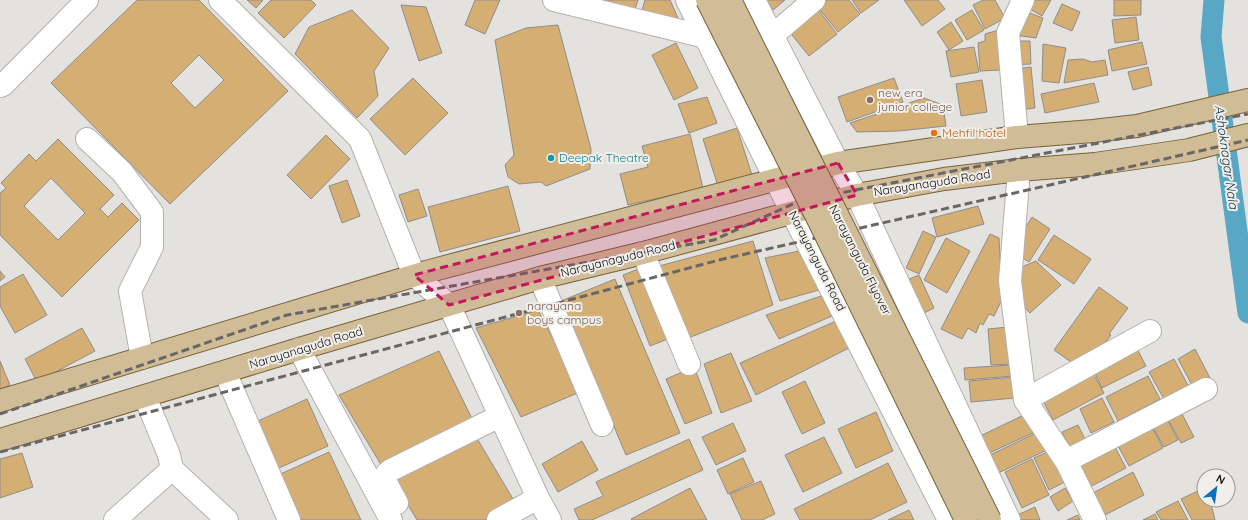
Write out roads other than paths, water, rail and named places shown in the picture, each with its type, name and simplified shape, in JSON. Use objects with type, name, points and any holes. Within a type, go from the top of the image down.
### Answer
[{"type":"main road","name":"Narayanguda Flyover","points":[[707,0],[820,224],[966,520]]},
{"type":"main road","name":"Narayanguda Flyover","points":[[730,0],[990,520]]},
{"type":"main road","points":[[0,401],[414,275],[775,178],[838,163],[1018,137],[1093,132],[1137,126],[1248,100]]},
{"type":"main road","name":"Narayanaguda Road","points":[[0,440],[299,349],[540,278],[643,253],[857,195],[944,179],[1019,170],[1095,164],[1189,150],[1248,135]]},
{"type":"street","points":[[0,86],[3,85],[87,0]]},
{"type":"street","points":[[220,0],[360,139],[414,275],[449,305],[538,498],[550,520]]},
{"type":"street","points":[[554,0],[706,37]]},
{"type":"street","name":"Narayanguda Road","points":[[687,0],[792,213],[949,520]]},
{"type":"street","points":[[754,0],[838,163],[857,195],[1009,520]]},
{"type":"street","points":[[772,36],[814,0]]},
{"type":"street","points":[[1018,137],[1008,33],[1024,0]]},
{"type":"street","points":[[88,139],[122,172],[152,212],[152,247],[130,291],[142,358]]},
{"type":"street","points":[[1019,170],[1010,281],[1025,400],[1066,461],[1095,520]]},
{"type":"street","points":[[643,253],[689,364]]},
{"type":"street","points":[[540,278],[602,426]]},
{"type":"street","points":[[1025,400],[1150,331]]},
{"type":"street","points":[[299,349],[391,520]]},
{"type":"street","points":[[225,372],[289,520]]},
{"type":"street","points":[[1066,461],[1206,389]]},
{"type":"street","points":[[145,396],[169,455],[172,469],[228,520]]},
{"type":"street","points":[[406,520],[384,479],[387,473],[500,416]]},
{"type":"street","points":[[115,520],[172,469]]},
{"type":"street","points":[[498,520],[538,498]]},
{"type":"waterway","name":"Ashoknagar Nala","points":[[1214,0],[1211,37],[1248,313]]},
{"type":"railway","points":[[0,414],[287,315],[714,240],[799,201],[1248,114]]},
{"type":"railway","points":[[0,452],[719,260],[1248,140]]},
{"type":"place","name":"new era junior college","points":[[870,100]]},
{"type":"place","name":"Mehfil hotel","points":[[934,133]]},
{"type":"place","name":"Deepak Theatre","points":[[551,158]]},
{"type":"place","name":"narayana boys campus","points":[[519,313]]}]
